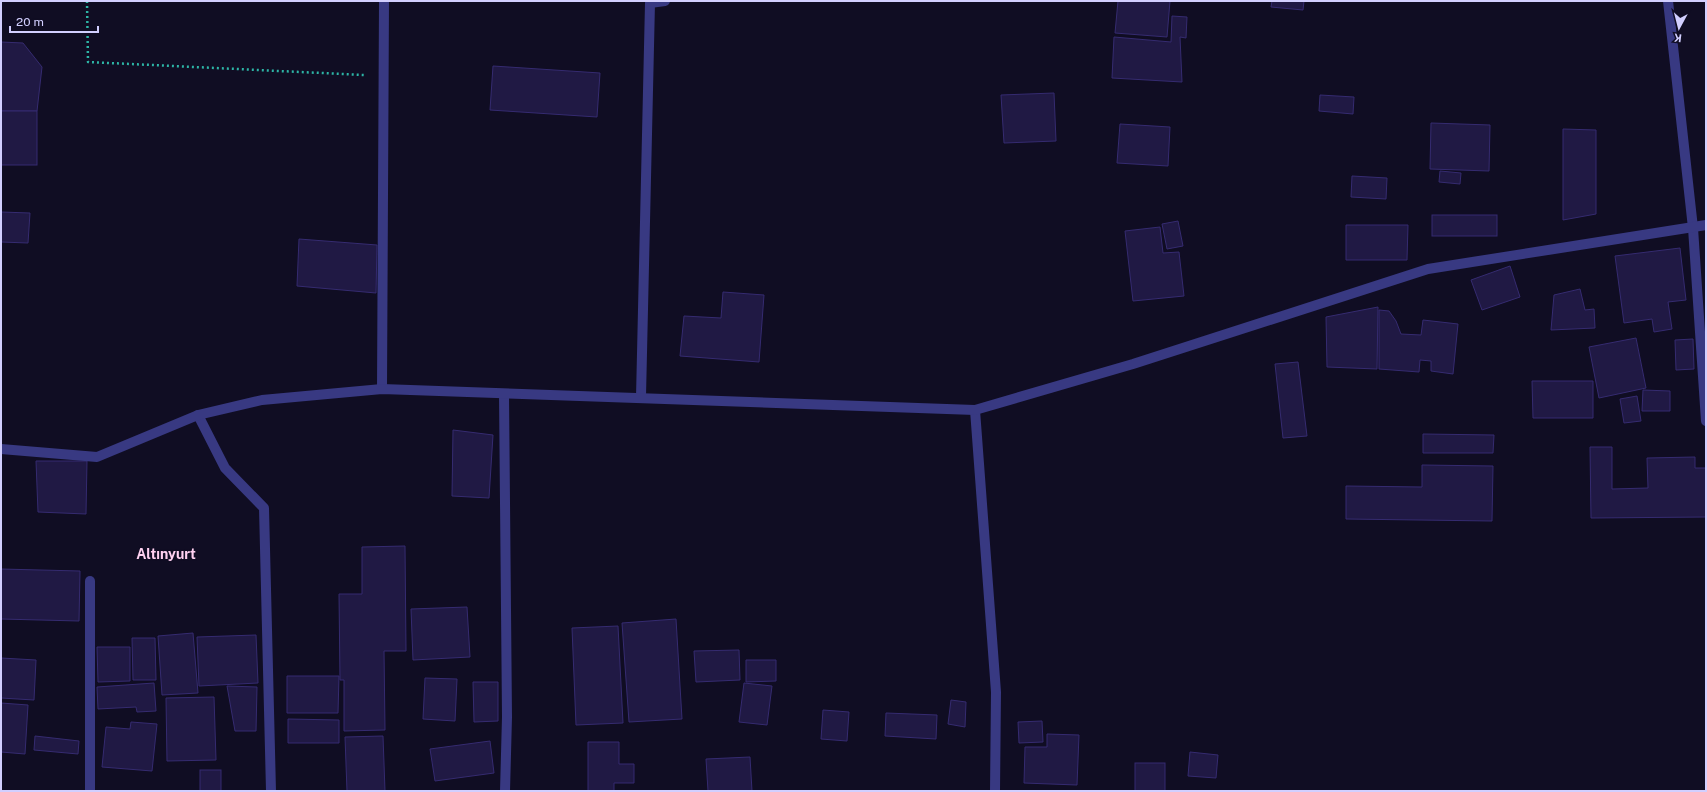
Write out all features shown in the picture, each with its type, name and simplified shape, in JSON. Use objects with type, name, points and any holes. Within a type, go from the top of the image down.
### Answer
[{"type":"street","points":[[382,389],[384,1]]},
{"type":"street","points":[[641,397],[650,3],[665,1]]},
{"type":"street","points":[[1668,1],[1694,228],[1706,421]]},
{"type":"street","points":[[1,449],[97,457],[198,415],[262,400],[382,389],[975,410],[1134,364],[1428,269],[1706,225]]},
{"type":"street","points":[[504,394],[507,716],[505,791]]},
{"type":"street","points":[[975,410],[996,692],[995,791]]},
{"type":"street","points":[[198,415],[225,468],[264,508],[271,791]]},
{"type":"street","points":[[90,581],[90,791]]},
{"type":"path","points":[[87,1],[88,62],[383,76]]},
{"type":"building","points":[[1118,1],[1170,1],[1167,37],[1115,33]]},
{"type":"building","points":[[1272,1],[1304,1],[1303,10],[1271,7]]},
{"type":"building","points":[[1172,16],[1187,17],[1186,38],[1180,37],[1182,82],[1112,78],[1114,37],[1171,42]]},
{"type":"building","points":[[1,42],[23,43],[42,67],[37,111],[1,111]]},
{"type":"building","points":[[493,66],[600,73],[597,117],[490,110]]},
{"type":"building","points":[[1054,93],[1056,141],[1004,143],[1001,95]]},
{"type":"building","points":[[1320,95],[1354,97],[1353,114],[1319,111]]},
{"type":"building","points":[[1,111],[37,111],[37,165],[1,165]]},
{"type":"building","points":[[1431,123],[1490,125],[1489,171],[1430,169]]},
{"type":"building","points":[[1120,124],[1170,127],[1168,166],[1117,163]]},
{"type":"building","points":[[1563,129],[1596,130],[1596,214],[1563,220]]},
{"type":"building","points":[[1440,171],[1461,173],[1460,184],[1439,182]]},
{"type":"building","points":[[1352,176],[1387,178],[1386,199],[1351,197]]},
{"type":"building","points":[[1,212],[30,213],[28,243],[1,242]]},
{"type":"building","points":[[1432,215],[1497,215],[1497,236],[1432,236]]},
{"type":"building","points":[[1178,221],[1183,246],[1167,249],[1162,224]]},
{"type":"building","points":[[1346,225],[1408,225],[1407,260],[1346,260]]},
{"type":"building","points":[[1160,227],[1163,253],[1179,252],[1184,296],[1133,301],[1125,231]]},
{"type":"building","points":[[299,239],[377,245],[376,293],[297,286]]},
{"type":"building","points":[[1680,248],[1686,300],[1668,302],[1672,329],[1654,332],[1652,319],[1624,323],[1615,256]]},
{"type":"building","points":[[1510,266],[1520,297],[1482,310],[1471,280]]},
{"type":"building","points":[[1580,289],[1585,310],[1594,309],[1595,328],[1551,330],[1554,295]]},
{"type":"building","points":[[723,292],[764,295],[759,362],[680,356],[684,316],[721,318]]},
{"type":"building","points":[[1378,307],[1377,369],[1327,367],[1326,317]]},
{"type":"building","points":[[1379,310],[1389,311],[1396,321],[1401,334],[1421,335],[1423,320],[1458,324],[1453,374],[1431,371],[1431,361],[1420,360],[1419,372],[1379,369]]},
{"type":"building","points":[[1636,338],[1646,388],[1599,398],[1589,347]]},
{"type":"building","points":[[1693,339],[1694,369],[1676,370],[1675,340]]},
{"type":"building","points":[[1298,362],[1307,436],[1283,438],[1275,364]]},
{"type":"building","points":[[1532,381],[1593,381],[1593,418],[1533,418]]},
{"type":"building","points":[[1643,390],[1670,391],[1670,411],[1642,411]]},
{"type":"building","points":[[1637,396],[1641,421],[1624,423],[1620,399]]},
{"type":"building","points":[[453,430],[493,435],[489,498],[452,496]]},
{"type":"building","points":[[1423,434],[1494,435],[1493,453],[1423,453]]},
{"type":"building","points":[[1590,447],[1612,447],[1612,489],[1648,488],[1647,458],[1695,457],[1695,468],[1706,468],[1706,517],[1591,518]]},
{"type":"building","points":[[36,461],[87,461],[86,514],[38,512]]},
{"type":"building","points":[[1422,465],[1493,466],[1492,521],[1346,519],[1346,486],[1422,487]]},
{"type":"building","points":[[405,546],[406,651],[384,651],[385,730],[344,731],[344,680],[340,680],[339,594],[362,594],[362,547]]},
{"type":"building","points":[[1,569],[80,571],[79,621],[1,619]]},
{"type":"building","points":[[467,607],[470,657],[413,660],[411,609]]},
{"type":"building","points":[[676,619],[682,719],[629,722],[622,623]]},
{"type":"building","points":[[618,626],[623,723],[576,725],[572,628]]},
{"type":"building","points":[[193,633],[198,693],[162,695],[158,636]]},
{"type":"building","points":[[256,635],[258,683],[199,686],[197,637]]},
{"type":"building","points":[[132,638],[155,638],[156,680],[133,680]]},
{"type":"building","points":[[97,647],[130,647],[130,681],[98,682]]},
{"type":"building","points":[[739,650],[740,680],[696,682],[694,651]]},
{"type":"building","points":[[1,658],[36,660],[34,700],[1,698]]},
{"type":"building","points":[[746,660],[776,660],[776,681],[746,682]]},
{"type":"building","points":[[287,676],[339,676],[338,713],[287,713]]},
{"type":"building","points":[[425,678],[457,679],[455,721],[423,719]]},
{"type":"building","points":[[473,682],[498,682],[498,721],[474,722]]},
{"type":"building","points":[[154,683],[156,711],[137,712],[136,707],[98,709],[97,687]]},
{"type":"building","points":[[744,683],[772,686],[767,725],[739,722]]},
{"type":"building","points":[[227,686],[257,687],[256,731],[235,731]]},
{"type":"building","points":[[214,697],[216,760],[167,761],[166,698]]},
{"type":"building","points":[[951,700],[966,702],[965,727],[948,724]]},
{"type":"building","points":[[1,703],[28,705],[25,754],[1,752]]},
{"type":"building","points":[[823,710],[849,712],[847,741],[821,739]]},
{"type":"building","points":[[886,713],[937,715],[936,739],[885,736]]},
{"type":"building","points":[[288,719],[339,720],[339,743],[288,743]]},
{"type":"building","points":[[1042,721],[1043,742],[1019,743],[1018,722]]},
{"type":"building","points":[[131,722],[157,724],[152,771],[102,767],[106,727],[130,729]]},
{"type":"building","points":[[1047,734],[1079,735],[1077,785],[1024,783],[1025,747],[1047,747]]},
{"type":"building","points":[[35,736],[79,741],[78,754],[34,750]]},
{"type":"building","points":[[383,736],[385,791],[347,791],[345,737]]},
{"type":"building","points":[[490,741],[494,773],[435,781],[430,749]]},
{"type":"building","points":[[588,742],[619,742],[619,764],[634,764],[634,783],[614,783],[614,791],[588,791]]},
{"type":"building","points":[[1190,752],[1218,755],[1216,778],[1188,776]]},
{"type":"building","points":[[750,757],[752,791],[708,791],[706,759]]},
{"type":"building","points":[[1135,763],[1165,763],[1165,791],[1135,791]]},
{"type":"building","points":[[200,770],[221,770],[221,791],[200,791]]},
{"type":"district","name":"Altınyurt","points":[[166,554]]}]
